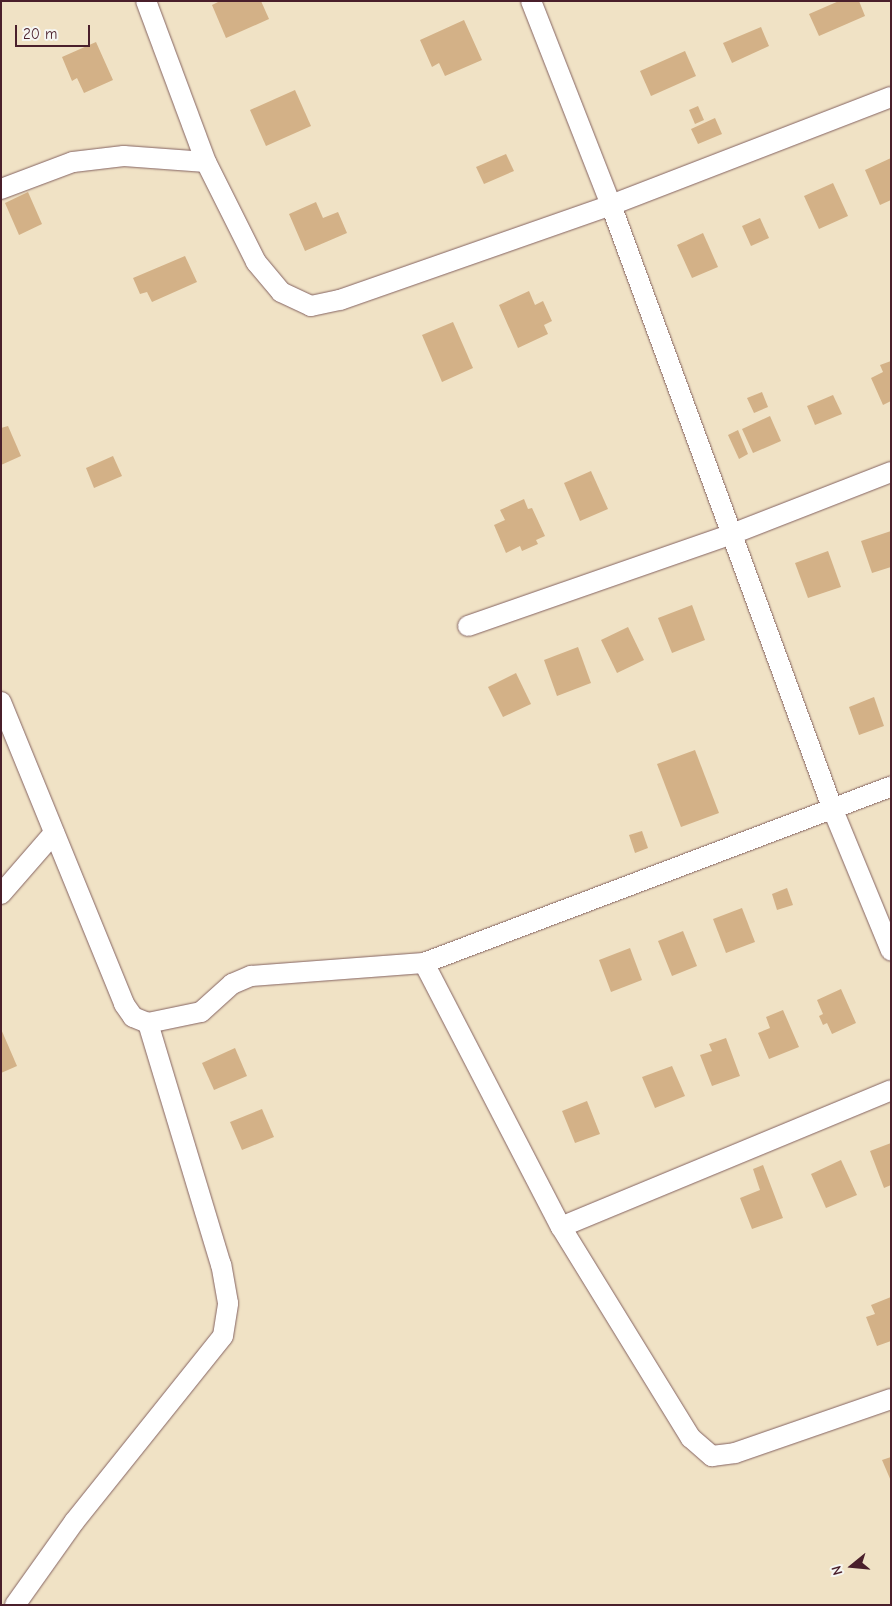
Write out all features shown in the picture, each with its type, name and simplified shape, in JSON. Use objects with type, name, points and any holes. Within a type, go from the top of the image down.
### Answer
[{"type":"street","points":[[146,1],[206,162],[256,262],[280,292],[311,306],[340,300],[611,205],[891,97]]},
{"type":"street","points":[[532,1],[611,205],[833,810],[891,951]]},
{"type":"street","points":[[1,189],[73,162],[124,156],[206,162]]},
{"type":"street","points":[[468,626],[732,534],[891,472]]},
{"type":"street","points":[[1,702],[124,1004],[133,1016],[148,1023],[202,1012],[232,984],[251,976],[424,963],[833,810],[891,786]]},
{"type":"street","points":[[1,894],[54,833]]},
{"type":"street","points":[[424,963],[561,1227],[691,1438],[712,1456],[735,1453],[891,1399]]},
{"type":"street","points":[[15,1605],[74,1522],[223,1336],[228,1303],[221,1265],[148,1023]]},
{"type":"street","points":[[561,1227],[891,1090]]},
{"type":"building","points":[[220,1],[261,1],[269,19],[226,38],[212,5]]},
{"type":"building","points":[[839,1],[859,1],[865,16],[819,36],[809,14]]},
{"type":"building","points":[[464,20],[482,60],[445,76],[439,63],[432,67],[420,40]]},
{"type":"building","points":[[761,27],[769,46],[732,63],[723,43]]},
{"type":"building","points":[[96,42],[113,80],[84,93],[77,78],[72,81],[62,57]]},
{"type":"building","points":[[685,51],[696,76],[651,96],[640,71]]},
{"type":"building","points":[[295,90],[311,126],[266,146],[250,110]]},
{"type":"building","points":[[698,106],[704,120],[695,124],[689,110]]},
{"type":"building","points":[[715,118],[722,134],[698,144],[691,129]]},
{"type":"building","points":[[506,154],[514,171],[484,184],[476,167]]},
{"type":"building","points":[[891,158],[891,200],[880,205],[865,170]]},
{"type":"building","points":[[833,183],[848,216],[819,229],[804,196]]},
{"type":"building","points":[[28,192],[42,224],[19,235],[5,203]]},
{"type":"building","points":[[316,202],[323,218],[338,212],[347,233],[305,251],[289,214]]},
{"type":"building","points":[[760,218],[769,238],[751,246],[742,226]]},
{"type":"building","points":[[703,233],[718,267],[692,278],[677,245]]},
{"type":"building","points":[[185,256],[197,282],[152,302],[147,292],[140,294],[133,278]]},
{"type":"building","points":[[529,291],[535,305],[543,301],[552,321],[544,325],[548,334],[518,348],[499,305]]},
{"type":"building","points":[[453,322],[473,368],[442,382],[422,335]]},
{"type":"building","points":[[891,361],[891,401],[883,405],[871,378],[883,372],[880,365]]},
{"type":"building","points":[[762,392],[768,407],[754,413],[747,398]]},
{"type":"building","points":[[833,395],[842,414],[815,425],[807,406]]},
{"type":"building","points":[[770,416],[781,441],[753,453],[742,429]]},
{"type":"building","points":[[8,426],[21,456],[1,465],[1,428]]},
{"type":"building","points":[[738,430],[748,454],[739,459],[728,435]]},
{"type":"building","points":[[113,456],[122,476],[94,488],[86,468]]},
{"type":"building","points":[[591,471],[608,509],[580,521],[564,483]]},
{"type":"building","points":[[524,499],[528,509],[532,508],[545,536],[536,540],[538,544],[522,551],[520,546],[506,553],[494,525],[505,520],[500,510]]},
{"type":"building","points":[[891,531],[891,567],[872,573],[861,541]]},
{"type":"building","points":[[828,551],[841,587],[808,598],[795,563]]},
{"type":"building","points":[[692,605],[705,640],[672,653],[658,618]]},
{"type":"building","points":[[628,627],[644,660],[617,673],[601,640]]},
{"type":"building","points":[[578,647],[591,683],[557,696],[544,660]]},
{"type":"building","points":[[516,673],[531,704],[503,717],[488,687]]},
{"type":"building","points":[[874,697],[884,726],[859,735],[849,707]]},
{"type":"building","points":[[695,750],[719,813],[681,827],[657,764]]},
{"type":"building","points":[[642,831],[648,848],[635,853],[629,835]]},
{"type":"building","points":[[787,888],[793,905],[777,910],[772,894]]},
{"type":"building","points":[[742,908],[755,942],[726,953],[713,919]]},
{"type":"building","points":[[683,931],[697,966],[672,976],[658,941]]},
{"type":"building","points":[[630,948],[642,980],[611,992],[599,960]]},
{"type":"building","points":[[841,989],[856,1023],[832,1034],[827,1023],[823,1025],[819,1016],[823,1014],[817,1000]]},
{"type":"building","points":[[783,1010],[799,1047],[769,1059],[758,1033],[770,1028],[766,1017]]},
{"type":"building","points":[[1,1029],[17,1066],[1,1073]]},
{"type":"building","points":[[726,1038],[740,1076],[712,1086],[700,1055],[712,1051],[709,1044]]},
{"type":"building","points":[[235,1048],[247,1076],[214,1090],[202,1063]]},
{"type":"building","points":[[672,1066],[685,1096],[655,1108],[642,1077]]},
{"type":"building","points":[[587,1101],[600,1134],[575,1143],[562,1111]]},
{"type":"building","points":[[262,1109],[274,1137],[242,1150],[230,1122]]},
{"type":"building","points":[[891,1143],[891,1185],[884,1188],[870,1151]]},
{"type":"building","points":[[841,1160],[857,1195],[826,1208],[811,1174]]},
{"type":"building","points":[[763,1165],[783,1218],[752,1229],[740,1198],[760,1190],[753,1169]]},
{"type":"building","points":[[891,1297],[891,1341],[877,1346],[866,1317],[875,1314],[871,1305]]},
{"type":"building","points":[[891,1457],[891,1481],[882,1460]]}]
